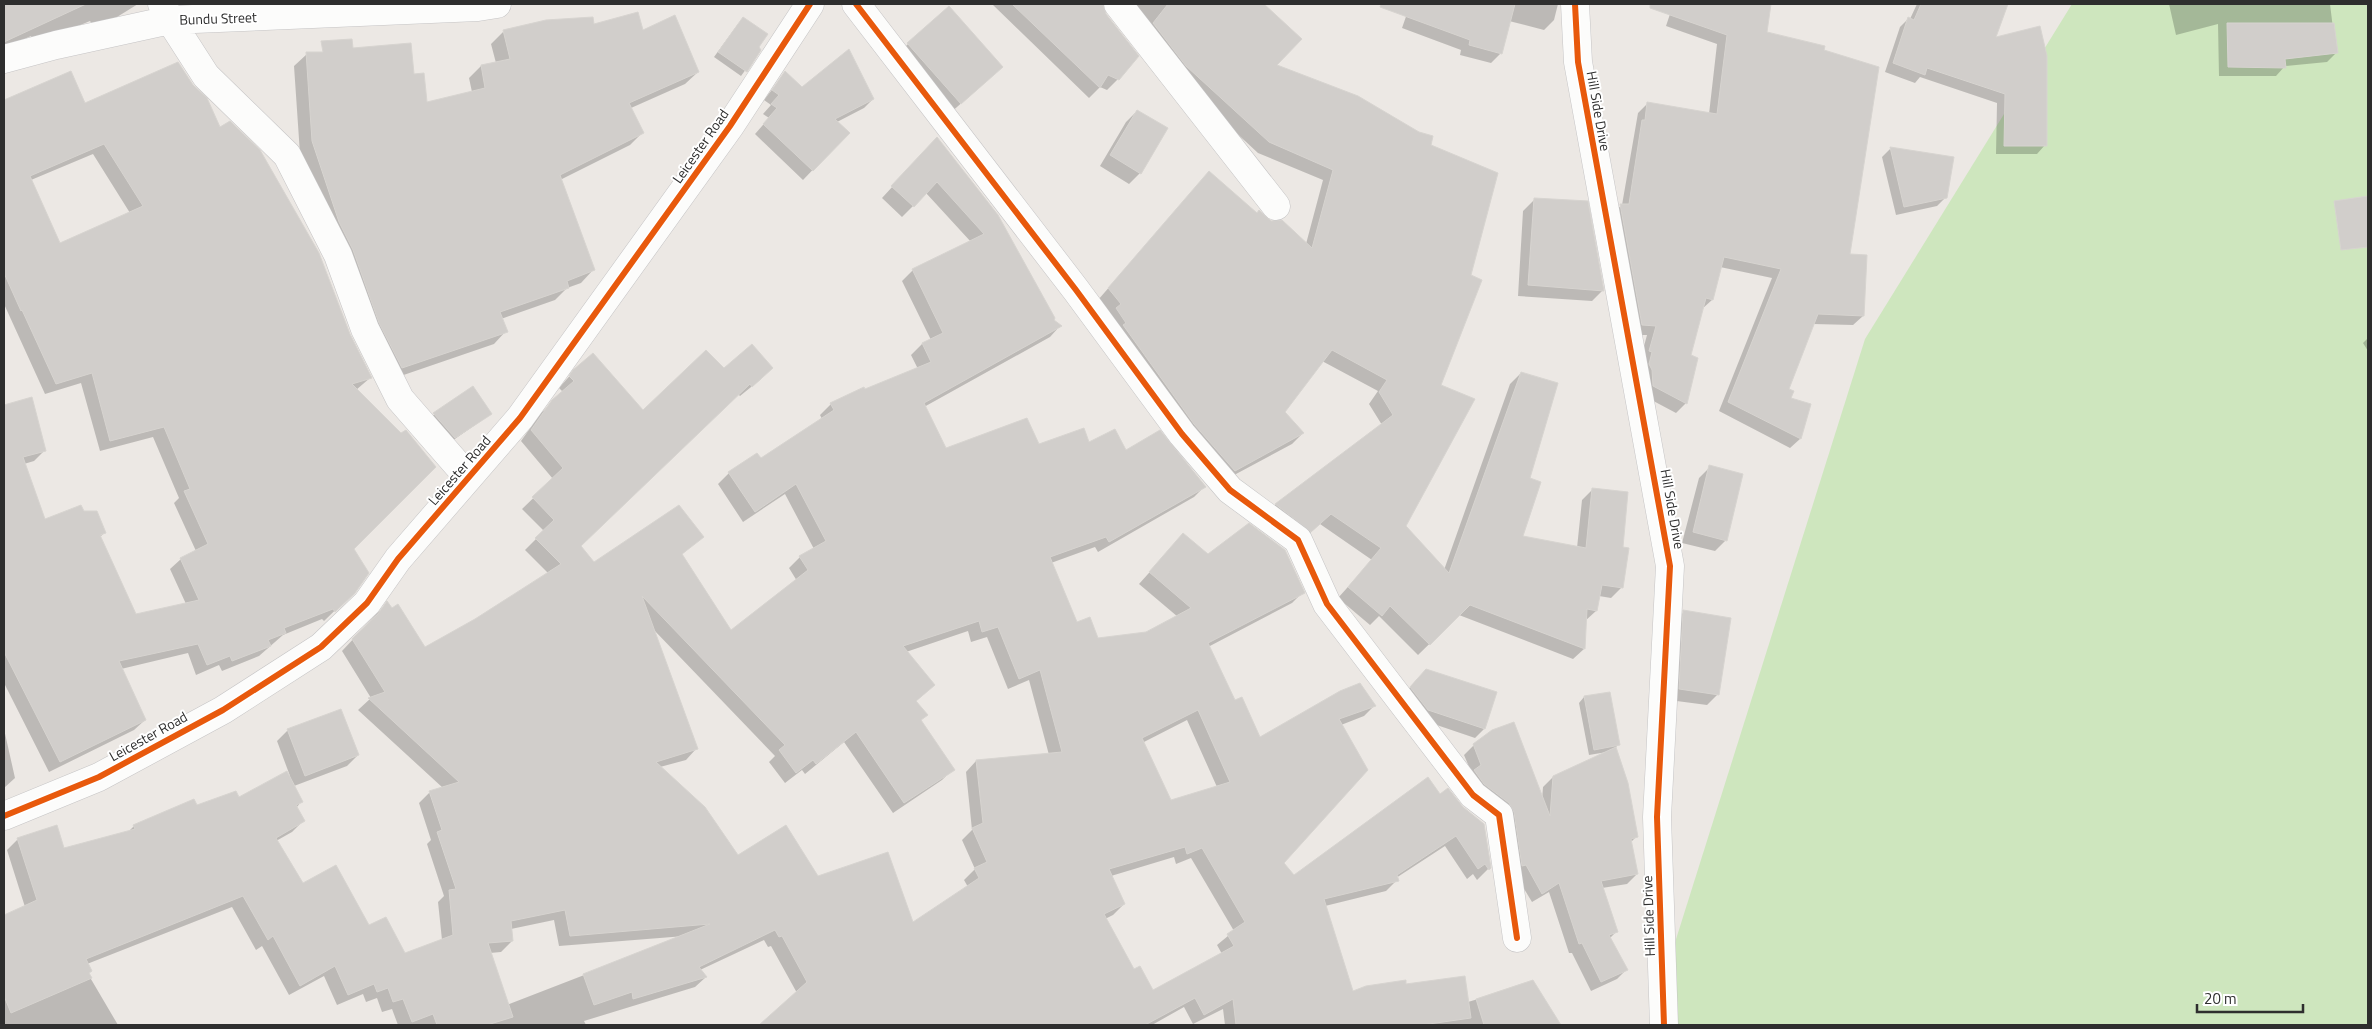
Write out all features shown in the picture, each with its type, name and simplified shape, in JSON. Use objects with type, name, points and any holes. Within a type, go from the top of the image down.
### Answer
[{"type":"street","name":"Bundu Street","points":[[4,60],[166,12],[399,11],[478,7],[497,4]]},
{"type":"street","points":[[856,4],[1076,290],[1182,434],[1230,490],[1298,540],[1327,604],[1473,795],[1499,815],[1517,938]]},
{"type":"street","points":[[1118,4],[1276,206]]},
{"type":"street","name":"Hill Side Drive","points":[[1575,4],[1581,82],[1670,566],[1657,817],[1664,1025]]},
{"type":"street","name":"Leicester Road","points":[[4,816],[98,778],[223,710],[322,647],[367,603],[398,559],[520,418],[730,126],[813,5]]},
{"type":"street","points":[[166,12],[206,76],[287,155],[338,255],[365,328],[400,399],[468,478]]},
{"type":"green space","points":[[2072,4],[2368,4],[2368,1025],[1649,1025],[1865,339]]},
{"type":"building","points":[[4,4],[86,4],[4,42]]},
{"type":"building","points":[[1012,4],[1103,4],[1106,14],[1139,56],[1119,80],[1108,75],[1100,88]]},
{"type":"building","points":[[1168,4],[1264,4],[1302,39],[1277,65],[1358,96],[1419,132],[1433,136],[1431,145],[1498,173],[1471,275],[1482,280],[1441,385],[1475,399],[1406,526],[1449,573],[1521,372],[1558,383],[1530,478],[1541,482],[1523,536],[1586,548],[1592,488],[1628,492],[1623,547],[1629,548],[1623,588],[1602,585],[1597,611],[1587,609],[1585,649],[1470,605],[1430,645],[1390,606],[1382,616],[1348,587],[1381,548],[1331,514],[1311,532],[1275,504],[1393,415],[1379,392],[1387,380],[1332,350],[1285,412],[1304,433],[1235,471],[1194,424],[1123,325],[1126,323],[1116,308],[1121,304],[1108,288],[1209,171],[1257,213],[1259,210],[1271,221],[1282,220],[1312,248],[1333,170],[1269,142],[1186,66],[1153,23]]},
{"type":"building","points":[[1381,4],[1515,4],[1502,54],[1469,45],[1470,40],[1380,7]]},
{"type":"building","points":[[1650,4],[1771,4],[1767,32],[1825,46],[1824,50],[1879,67],[1850,254],[1867,255],[1864,316],[1818,314],[1789,389],[1794,391],[1791,398],[1811,404],[1801,439],[1728,402],[1781,269],[1724,257],[1713,300],[1706,298],[1691,355],[1698,358],[1687,404],[1653,386],[1652,370],[1649,364],[1652,352],[1649,351],[1656,326],[1642,325],[1620,204],[1629,204],[1642,120],[1645,120],[1647,102],[1717,114],[1727,35],[1650,8]]},
{"type":"building","points":[[1921,4],[2008,4],[1996,37],[2040,26],[2047,56],[2047,146],[2004,146],[2005,94],[1927,68],[1925,75],[1893,63],[1908,17],[1914,20]]},
{"type":"building","points":[[949,6],[1003,67],[961,104],[907,43]]},
{"type":"building","points":[[638,12],[643,30],[675,15],[699,72],[629,103],[644,133],[560,175],[595,270],[567,281],[569,288],[500,312],[508,332],[402,368],[379,323],[353,250],[339,222],[312,141],[306,52],[323,52],[321,41],[352,39],[353,48],[411,43],[414,74],[424,73],[427,102],[485,88],[481,65],[510,59],[503,30],[546,20],[593,17],[594,24]]},
{"type":"building","points":[[743,17],[768,34],[759,47],[761,50],[747,72],[718,52]]},
{"type":"building","points":[[2227,23],[2334,23],[2338,53],[2285,59],[2286,68],[2228,67]]},
{"type":"building","points":[[849,49],[874,99],[835,119],[850,133],[813,171],[763,124],[777,108],[771,104],[779,95],[772,90],[785,71],[802,87]]},
{"type":"building","points":[[178,62],[193,85],[207,98],[220,127],[230,121],[260,150],[319,253],[350,334],[372,378],[352,384],[401,433],[406,430],[436,467],[354,549],[369,573],[355,593],[335,612],[333,609],[284,628],[286,633],[268,640],[271,646],[232,661],[230,656],[207,665],[198,644],[119,661],[146,720],[60,762],[4,652],[4,405],[32,397],[46,451],[23,457],[45,519],[81,505],[84,511],[97,511],[106,533],[100,535],[136,614],[199,600],[180,558],[208,544],[184,491],[190,489],[164,427],[110,441],[92,373],[56,384],[4,273],[4,100],[71,71],[85,103]],"holes":[[[104,144],[143,206],[60,243],[30,176]]]},
{"type":"building","points":[[1137,110],[1168,128],[1141,174],[1110,155]]},
{"type":"building","points":[[937,137],[998,215],[1055,318],[1054,320],[1062,326],[924,403],[946,448],[1027,418],[1039,444],[1084,428],[1089,442],[1115,429],[1126,450],[1160,430],[1206,487],[1109,542],[1106,537],[1050,557],[1077,622],[1090,617],[1098,638],[1146,632],[1191,608],[1149,572],[1183,533],[1208,554],[1249,523],[1285,550],[1305,593],[1208,643],[1235,700],[1242,697],[1260,737],[1340,691],[1360,683],[1376,706],[1339,719],[1368,770],[1284,863],[1294,875],[1428,777],[1440,794],[1448,788],[1463,807],[1484,824],[1491,868],[1489,870],[1485,864],[1478,869],[1456,836],[1397,875],[1399,881],[1324,899],[1353,991],[1366,986],[1406,980],[1406,984],[1465,976],[1471,1018],[1422,1025],[1236,1025],[1233,999],[1204,1015],[1195,998],[1145,1025],[759,1025],[807,982],[782,936],[779,937],[775,930],[699,967],[707,977],[633,999],[632,992],[594,1005],[583,974],[710,924],[570,936],[565,910],[511,921],[513,941],[488,943],[513,1017],[487,1025],[437,1025],[433,1014],[412,1022],[403,999],[393,1002],[388,988],[377,992],[374,984],[348,995],[335,966],[300,986],[273,936],[268,940],[243,896],[86,959],[92,971],[89,973],[92,978],[11,1013],[4,996],[4,915],[37,900],[17,838],[57,825],[64,848],[135,829],[133,825],[194,799],[197,805],[236,791],[239,797],[287,771],[303,802],[296,805],[305,821],[276,838],[303,883],[336,865],[369,925],[386,917],[405,953],[453,935],[449,890],[456,889],[437,832],[442,830],[429,791],[459,782],[368,698],[385,692],[352,639],[378,614],[387,601],[392,608],[398,604],[425,647],[475,619],[561,564],[535,538],[554,520],[532,497],[563,468],[531,430],[552,400],[574,381],[569,376],[573,370],[593,353],[643,410],[706,350],[724,368],[752,344],[773,368],[752,387],[750,384],[581,546],[594,562],[679,505],[704,537],[682,554],[731,630],[808,570],[799,556],[826,541],[796,484],[755,512],[728,472],[757,453],[761,458],[834,410],[830,403],[864,387],[865,389],[931,362],[922,343],[943,333],[912,269],[984,234],[937,182],[914,207],[891,186]],"holes":[[[642,596],[785,745],[779,750],[796,773],[813,760],[816,764],[856,732],[904,803],[955,770],[921,720],[928,715],[916,701],[935,685],[903,646],[979,621],[982,632],[998,627],[1019,679],[1040,670],[1062,752],[976,760],[983,823],[972,828],[987,862],[974,868],[979,878],[913,922],[888,852],[818,876],[786,825],[738,855],[705,807],[656,762],[698,749]],[[1198,710],[1230,782],[1171,800],[1142,738]],[[1185,847],[1187,854],[1202,848],[1245,922],[1227,934],[1234,946],[1153,990],[1140,966],[1134,969],[1104,914],[1125,904],[1109,869]]]},
{"type":"building","points":[[1890,147],[1954,157],[1947,198],[1904,207]]},
{"type":"building","points":[[2368,196],[2368,247],[2341,250],[2334,201]]},
{"type":"building","points":[[1534,198],[1588,201],[1604,291],[1528,285]]},
{"type":"building","points":[[473,386],[492,414],[455,438],[433,413]]},
{"type":"building","points":[[1709,465],[1743,474],[1727,541],[1693,532]]},
{"type":"building","points":[[1683,610],[1731,618],[1719,695],[1679,689]]},
{"type":"building","points":[[1426,669],[1497,692],[1485,729],[1428,710],[1410,687]]},
{"type":"building","points":[[1610,692],[1620,745],[1594,750],[1584,696]]},
{"type":"building","points":[[341,709],[359,755],[305,776],[287,729]]},
{"type":"building","points":[[1514,722],[1550,816],[1553,776],[1616,747],[1628,783],[1638,837],[1631,839],[1638,874],[1601,881],[1618,932],[1609,935],[1628,970],[1601,982],[1582,943],[1579,944],[1559,883],[1542,894],[1526,865],[1522,866],[1514,812],[1509,803],[1484,784],[1474,770],[1481,765],[1473,744],[1492,730]]},
{"type":"building","points":[[1533,980],[1561,1025],[1484,1025],[1476,999]]},
{"type":"cycle path","points":[[4,816],[99,777],[223,710],[321,647],[367,603],[398,559],[520,418],[730,126],[810,4]]},
{"type":"cycle path","points":[[856,4],[1076,290],[1182,434],[1230,490],[1298,540],[1327,604],[1473,795],[1499,815],[1517,938]]},
{"type":"cycle path","points":[[1575,4],[1578,62],[1670,566],[1657,817],[1664,1025]]}]
